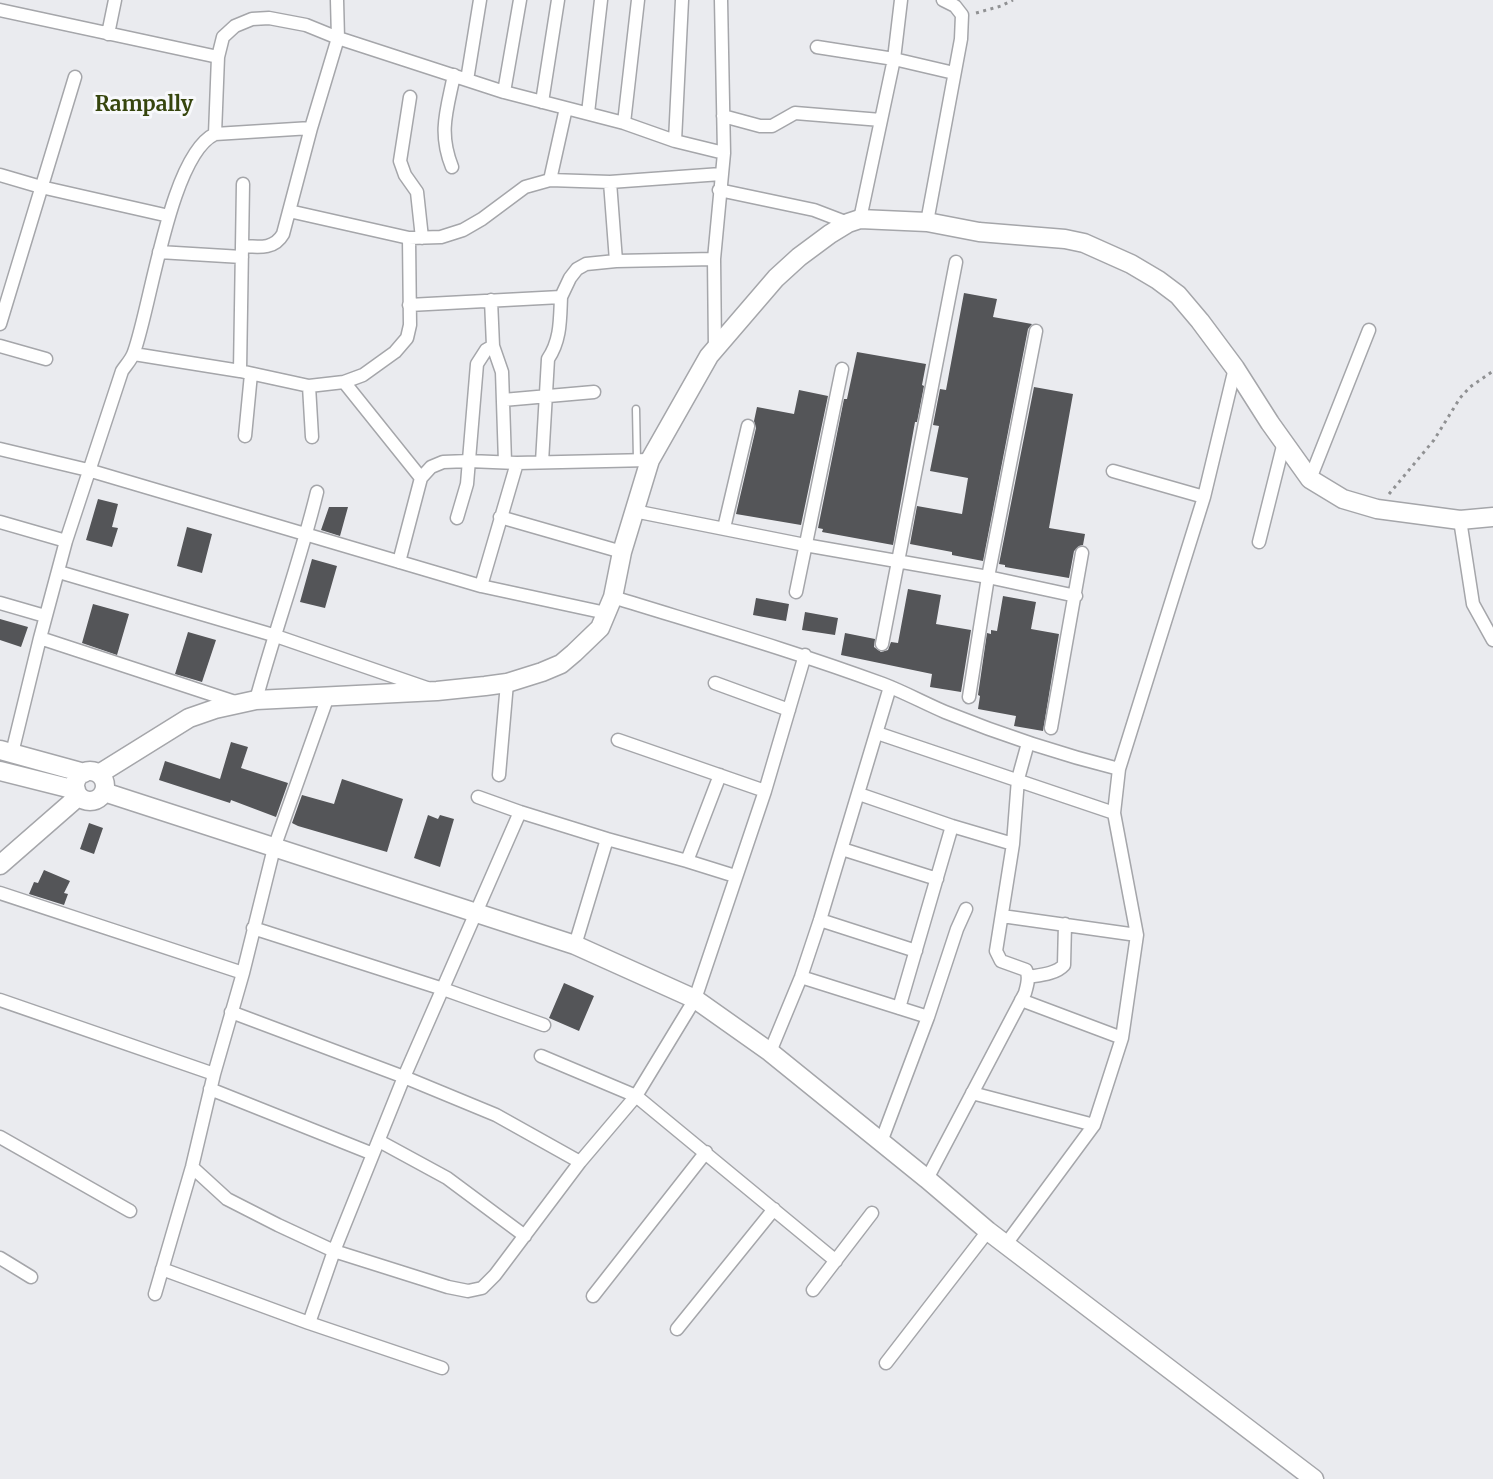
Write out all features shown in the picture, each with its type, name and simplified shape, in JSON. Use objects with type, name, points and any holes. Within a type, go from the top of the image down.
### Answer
[{"type":"street","points":[[108,34],[115,0]]},
{"type":"street","points":[[159,252],[242,252],[268,247],[278,242],[290,211],[311,128],[338,38],[337,0]]},
{"type":"street","points":[[467,80],[480,0]]},
{"type":"street","points":[[504,92],[520,0]]},
{"type":"street","points":[[542,102],[558,0]]},
{"type":"street","points":[[588,114],[601,0]]},
{"type":"street","points":[[624,123],[638,0]]},
{"type":"street","points":[[675,141],[682,0]]},
{"type":"street","points":[[715,349],[714,259],[724,153],[721,0]]},
{"type":"street","points":[[0,865],[78,793],[78,779],[189,718],[256,700],[437,691],[507,682],[561,664],[600,628],[609,605],[634,511],[643,460],[709,356],[776,278],[799,257],[854,221],[881,120],[894,59],[901,0]]},
{"type":"street","points":[[927,222],[961,39],[962,15],[955,6],[943,0]]},
{"type":"street","points":[[0,10],[218,57]]},
{"type":"street","points":[[215,134],[218,57],[223,37],[235,26],[252,19],[269,18],[292,21],[504,92],[624,123],[675,141],[724,153]]},
{"type":"street","points":[[817,47],[894,59],[954,73]]},
{"type":"street","points":[[452,167],[444,139],[444,125],[453,75]]},
{"type":"street","points":[[0,324],[75,77]]},
{"type":"street","points":[[410,97],[400,161],[405,175],[417,192],[422,238]]},
{"type":"street","points":[[550,180],[566,108]]},
{"type":"street","points":[[723,116],[760,126],[772,126],[795,113],[881,120]]},
{"type":"street","points":[[0,771],[78,793],[87,801],[97,799],[104,792],[105,782],[92,773],[6,752],[88,470],[122,371],[134,354],[169,216],[195,155],[208,137],[215,134],[311,128]]},
{"type":"street","points":[[290,211],[409,238],[441,237],[464,230],[525,187],[550,180],[610,182],[721,174]]},
{"type":"street","points":[[0,175],[41,187],[169,216]]},
{"type":"street","points":[[610,182],[616,261]]},
{"type":"street","points":[[243,184],[245,436]]},
{"type":"street","points":[[719,190],[854,221],[927,222],[980,232],[1065,239],[1084,243],[1131,264],[1178,295],[1235,368],[1310,479],[1343,499],[1377,509],[1460,520],[1493,517]]},
{"type":"street","points":[[134,354],[309,386],[344,382],[363,375],[395,352],[407,338],[410,326],[409,238]]},
{"type":"street","points":[[542,462],[544,396],[548,359],[559,337],[561,297],[570,278],[586,264],[616,261],[714,259]]},
{"type":"street","points":[[882,644],[956,262]]},
{"type":"street","points":[[409,305],[561,297]]},
{"type":"street","points":[[481,586],[500,517],[511,463],[502,372],[493,346],[491,300]]},
{"type":"street","points":[[1310,479],[1369,330]]},
{"type":"street","points":[[969,697],[988,577],[1036,331]]},
{"type":"street","points":[[0,346],[46,359]]},
{"type":"street","points":[[457,518],[466,484],[469,461],[471,411],[477,364],[486,350],[493,346]]},
{"type":"street","points":[[1006,1244],[1094,1125],[1122,1038],[1137,935],[1114,813],[1119,769],[1204,497],[1235,368]]},
{"type":"street","points":[[796,592],[842,369]]},
{"type":"street","points":[[344,382],[421,478]]},
{"type":"street","points":[[309,386],[312,437]]},
{"type":"street","points":[[503,400],[594,392]]},
{"type":"street","points":[[724,528],[748,426]]},
{"type":"street","points":[[1259,542],[1284,442]]},
{"type":"street","points":[[0,449],[88,470],[481,586],[609,605],[805,655],[1028,744],[1119,769]]},
{"type":"street","points":[[399,562],[421,478],[431,467],[443,462],[469,461],[511,463],[643,460]]},
{"type":"street","points":[[1113,471],[1204,497]]},
{"type":"street","points":[[256,700],[273,635],[306,536],[316,492]]},
{"type":"street","points":[[634,511],[805,545],[988,577],[1076,596]]},
{"type":"street","points":[[500,517],[622,552]]},
{"type":"street","points":[[1460,520],[1473,604],[1493,640]]},
{"type":"street","points":[[0,522],[66,541]]},
{"type":"street","points":[[1051,728],[1082,553]]},
{"type":"street","points":[[59,572],[273,635],[437,691]]},
{"type":"street","points":[[0,603],[45,616]]},
{"type":"street","points":[[40,638],[238,703]]},
{"type":"street","points":[[192,1167],[227,1199],[278,1226],[334,1251],[468,1292],[482,1288],[525,1236],[580,1162],[636,1096],[694,999],[765,791],[805,655]]},
{"type":"street","points":[[499,775],[507,682]]},
{"type":"street","points":[[715,683],[789,710]]},
{"type":"street","points":[[770,1052],[801,977],[820,920],[890,687]]},
{"type":"street","points":[[154,1294],[192,1167],[210,1089],[243,973],[274,848],[328,696]]},
{"type":"street","points":[[877,733],[1114,813]]},
{"type":"street","points":[[618,740],[765,791]]},
{"type":"street","points":[[927,1179],[1021,1000],[1028,977],[1028,972],[1023,967],[1001,961],[997,956],[997,939],[1013,844],[1018,779],[1028,744]]},
{"type":"street","points":[[687,861],[720,775]]},
{"type":"street","points":[[104,792],[575,945],[694,999],[770,1052],[988,1231],[1314,1479]]},
{"type":"street","points":[[859,794],[1013,844]]},
{"type":"street","points":[[478,797],[607,839],[735,876]]},
{"type":"street","points":[[309,1323],[334,1251],[404,1077],[520,812]]},
{"type":"street","points":[[899,1008],[952,826]]},
{"type":"street","points":[[575,945],[607,839]]},
{"type":"street","points":[[842,849],[937,879]]},
{"type":"street","points":[[0,893],[243,973]]},
{"type":"street","points":[[880,1142],[966,909]]},
{"type":"street","points":[[1002,915],[1137,935]]},
{"type":"street","points":[[820,920],[916,951]]},
{"type":"street","points":[[1028,977],[1061,969],[1064,964],[1065,924]]},
{"type":"street","points":[[253,928],[443,989],[544,1026]]},
{"type":"street","points":[[801,977],[928,1017]]},
{"type":"street","points":[[0,1000],[214,1074]]},
{"type":"street","points":[[1021,1000],[1122,1038]]},
{"type":"street","points":[[231,1012],[404,1077],[496,1115],[580,1162]]},
{"type":"street","points":[[541,1056],[636,1096],[836,1261]]},
{"type":"street","points":[[210,1089],[373,1154]]},
{"type":"street","points":[[972,1093],[1094,1125]]},
{"type":"street","points":[[0,1137],[130,1211]]},
{"type":"street","points":[[379,1141],[447,1178],[525,1236]]},
{"type":"street","points":[[592,1296],[706,1152]]},
{"type":"street","points":[[677,1329],[774,1209]]},
{"type":"street","points":[[813,1290],[872,1214]]},
{"type":"street","points":[[886,1363],[988,1231]]},
{"type":"street","points":[[0,1258],[31,1277]]},
{"type":"street","points":[[162,1269],[441,1368]]},
{"type":"lane","points":[[636,409],[643,460]]},
{"type":"path","points":[[962,15],[985,12],[1013,0]]},
{"type":"path","points":[[1377,509],[1434,440],[1460,398],[1470,387],[1493,371]]},
{"type":"building","points":[[964,293],[997,299],[993,317],[1032,324],[1028,329],[983,561],[910,544],[917,506],[962,514],[968,478],[930,471],[939,426],[933,425],[940,389],[946,390]]},
{"type":"building","points":[[857,352],[926,364],[922,385],[924,386],[917,422],[915,422],[893,545],[822,532],[823,529],[818,528],[844,399],[847,399]]},
{"type":"building","points":[[1034,387],[1073,394],[1049,528],[1085,534],[1083,545],[1074,551],[1069,578],[999,564]]},
{"type":"building","points":[[799,390],[828,396],[801,525],[736,514],[756,428],[754,421],[757,407],[794,414]]},
{"type":"building","points":[[98,499],[118,504],[112,527],[118,528],[112,547],[86,540]]},
{"type":"building","points":[[329,507],[348,507],[340,536],[321,530]]},
{"type":"building","points":[[187,527],[212,534],[202,573],[177,566]]},
{"type":"building","points":[[312,559],[337,566],[325,608],[300,602]]},
{"type":"building","points":[[908,589],[941,595],[936,624],[971,630],[961,692],[930,687],[932,674],[841,655],[845,633],[875,639],[874,647],[881,652],[888,650],[891,642],[898,643]]},
{"type":"building","points":[[1003,596],[1036,602],[1031,629],[1059,634],[1043,731],[1014,726],[1016,716],[978,709],[987,633],[991,634],[991,630],[997,631]]},
{"type":"building","points":[[756,598],[789,604],[786,621],[753,615]]},
{"type":"building","points":[[93,604],[129,614],[117,655],[82,643]]},
{"type":"building","points":[[805,612],[838,618],[835,635],[802,630]]},
{"type":"building","points":[[0,619],[28,627],[21,647],[0,640]]},
{"type":"building","points":[[188,632],[216,640],[202,682],[175,674]]},
{"type":"building","points":[[231,742],[248,747],[241,768],[288,783],[276,817],[231,800],[230,803],[159,780],[165,761],[220,779]]},
{"type":"building","points":[[342,779],[403,799],[387,852],[292,823],[302,795],[334,804]]},
{"type":"building","points":[[428,815],[438,819],[440,815],[454,819],[440,867],[414,858]]},
{"type":"building","points":[[89,823],[103,828],[94,854],[80,849]]},
{"type":"building","points":[[44,870],[70,881],[64,893],[68,894],[64,905],[29,894],[34,882],[38,883]]},
{"type":"building","points":[[564,983],[594,996],[579,1031],[549,1018]]},
{"type":"district","name":"Rampally","points":[[144,105]]}]
